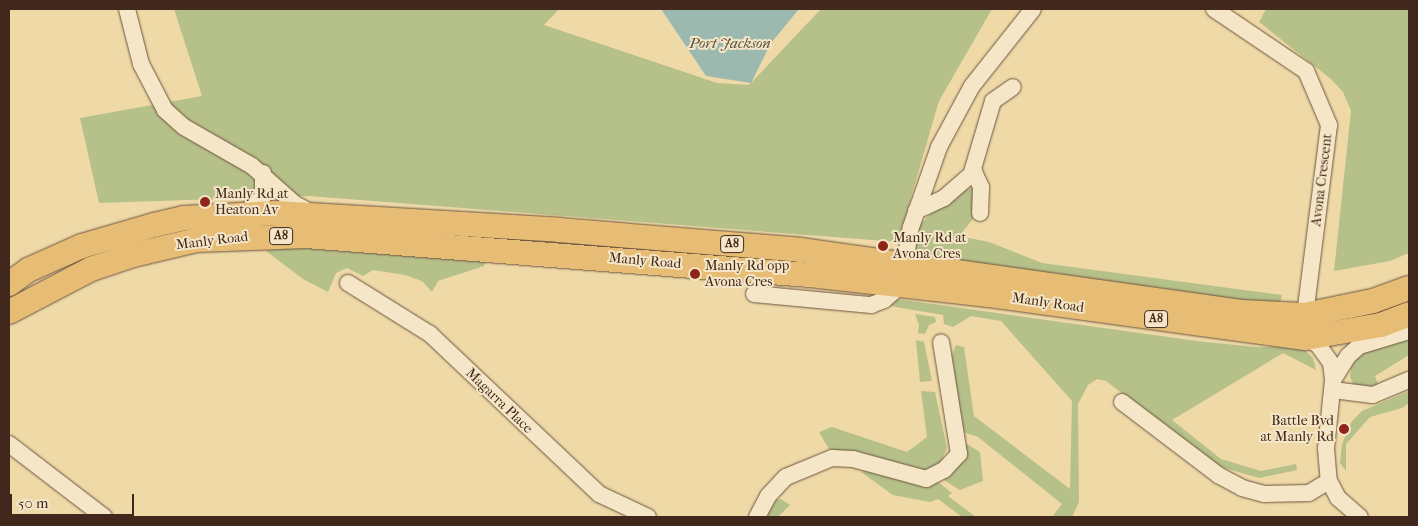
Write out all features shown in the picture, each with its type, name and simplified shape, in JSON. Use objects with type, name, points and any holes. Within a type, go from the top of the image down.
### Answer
[{"type":"highway","name":"Manly Road","points":[[9,284],[28,270],[82,246],[184,218],[245,213],[317,215],[800,250],[903,274]]},
{"type":"highway","name":"Manly Road","points":[[9,312],[43,292],[133,255],[196,240],[254,236],[338,237],[903,274],[1305,327],[1365,328],[1409,314]]},
{"type":"highway","name":"Manly Road","points":[[1305,327],[1409,288]]},
{"type":"street","points":[[126,9],[141,64],[164,110],[184,127],[262,173],[295,204],[317,215]]},
{"type":"street","points":[[754,294],[871,305],[884,300],[903,274],[916,211],[939,147],[972,86],[1033,9]]},
{"type":"street","name":"Avona Crescent","points":[[1214,9],[1306,71],[1329,125],[1305,327]]},
{"type":"street","points":[[916,211],[944,198],[972,172],[993,101],[1013,87]]},
{"type":"street","points":[[972,172],[979,177],[981,187],[980,213]]},
{"type":"street","points":[[245,213],[262,197],[262,173]]},
{"type":"street","name":"Magarra Place","points":[[348,283],[430,334],[599,494],[648,517]]},
{"type":"street","points":[[1305,327],[1326,354],[1333,385],[1326,450],[1329,481],[1338,498],[1360,517]]},
{"type":"street","points":[[1333,385],[1348,356],[1359,346],[1409,331]]},
{"type":"street","points":[[757,517],[768,496],[786,477],[832,458],[853,459],[926,479],[944,470],[959,454],[941,342]]},
{"type":"street","points":[[1333,385],[1373,395],[1409,380]]},
{"type":"street","points":[[1122,402],[1218,475],[1242,488],[1264,494],[1309,493],[1329,481]]},
{"type":"street","points":[[9,444],[104,517]]},
{"type":"green space","points":[[174,9],[559,9],[544,25],[717,83],[749,85],[821,9],[992,9],[939,101],[898,242],[309,196],[99,203],[80,118],[202,96]]},
{"type":"green space","points":[[1266,9],[1409,9],[1409,253],[1390,261],[1334,271],[1351,111],[1343,92],[1332,80],[1259,22]]},
{"type":"green space","points":[[973,188],[973,219],[959,236],[989,242],[1042,263],[1282,295],[1279,306],[914,254],[920,225],[929,215],[964,190]]},
{"type":"green space","points":[[290,247],[485,261],[484,266],[438,281],[432,292],[422,281],[405,275],[373,270],[363,276],[347,268],[336,273],[328,292],[303,279],[266,251]]},
{"type":"green space","points":[[897,299],[1197,341],[1256,347],[1302,347],[1313,358],[1316,370],[1283,353],[1172,420],[1221,459],[1261,471],[1296,464],[1297,470],[1259,478],[1217,466],[1106,381],[1097,379],[1088,385],[1078,404],[1079,502],[1072,517],[1052,517],[1062,504],[978,437],[960,431],[950,360],[956,345],[964,347],[974,416],[1070,489],[1072,401],[1001,321],[971,316],[953,327],[944,324],[943,315],[890,306]]},
{"type":"green space","points":[[915,314],[935,317],[936,322],[929,325],[925,334],[918,333],[919,325]]},
{"type":"green space","points":[[1409,336],[1409,355],[1375,376],[1379,387],[1354,385],[1350,377],[1351,368],[1358,352]]},
{"type":"green space","points":[[916,340],[924,342],[932,381],[920,382]]},
{"type":"green space","points":[[921,391],[935,392],[947,448],[939,466],[924,472],[829,449],[819,432],[832,427],[907,452],[927,437]]},
{"type":"green space","points":[[1409,391],[1409,403],[1402,408],[1370,417],[1346,444],[1346,471],[1340,463],[1342,444],[1352,421],[1362,411]]},
{"type":"green space","points":[[965,443],[980,452],[983,481],[960,490],[944,480],[960,462]]},
{"type":"green space","points":[[864,471],[915,482],[937,481],[952,493],[948,496],[976,517],[962,517],[938,499],[930,502],[893,495],[861,472]]},
{"type":"green space","points":[[781,499],[790,505],[778,517],[766,517],[776,500]]},
{"type":"water","name":"Port Jackson","points":[[661,9],[799,9],[771,43],[751,83],[706,76]]},
{"type":"place","name":"Manly Rd at Heaton Av","points":[[205,202]]},
{"type":"place","name":"Manly Rd at Avona Cres","points":[[883,246]]},
{"type":"place","name":"Manly Rd opp Avona Cres","points":[[695,274]]},
{"type":"place","name":"Battle Bvd at Manly Rd","points":[[1344,429]]}]
